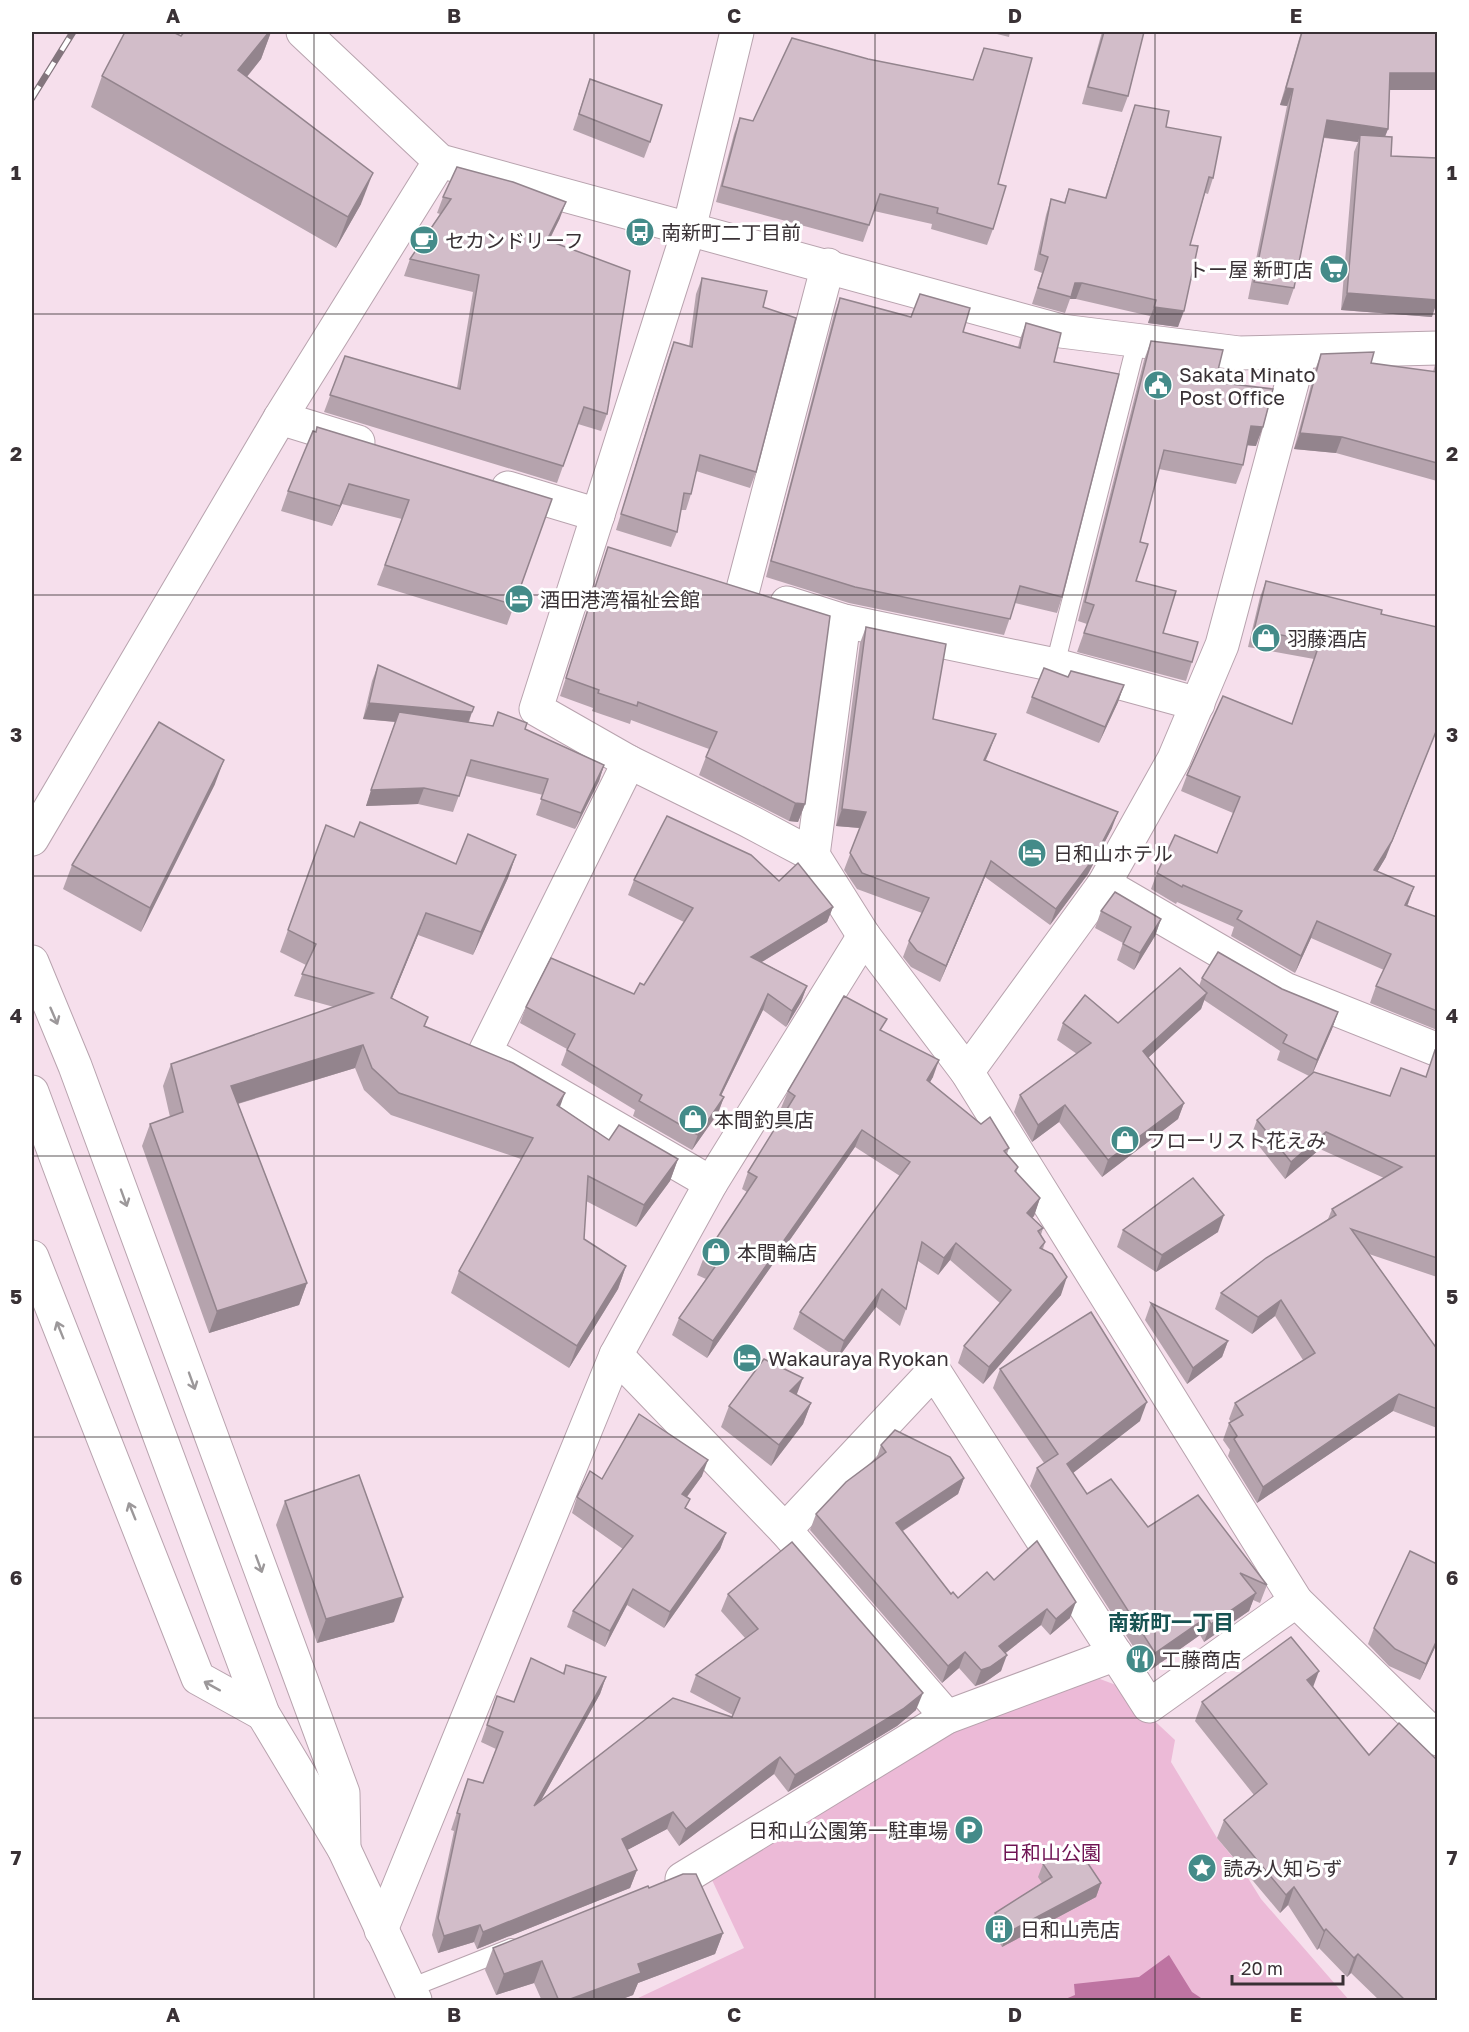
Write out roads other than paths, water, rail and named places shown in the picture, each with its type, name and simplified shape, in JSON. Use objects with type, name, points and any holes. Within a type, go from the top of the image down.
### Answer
[{"type":"street","points":[[303,32],[440,161],[1061,331],[1239,353],[1437,348]]},
{"type":"street","points":[[737,32],[689,229],[601,535],[536,709],[629,762],[813,855],[864,936],[967,1072],[1296,1601],[1437,1738]]},
{"type":"street","points":[[32,839],[280,418],[440,161]]},
{"type":"street","points":[[743,590],[828,266]]},
{"type":"street","points":[[967,1072],[1104,884],[1174,759],[1222,645],[1300,353]]},
{"type":"street","points":[[280,418],[382,449]]},
{"type":"street","points":[[484,481],[601,535]]},
{"type":"street","points":[[711,579],[844,621],[1055,665],[1198,704]]},
{"type":"street","points":[[813,855],[844,621]]},
{"type":"street","points":[[629,762],[485,1052],[711,1183]]},
{"type":"street","points":[[1104,884],[1285,989],[1437,1050]]},
{"type":"street","points":[[381,1930],[616,1355],[711,1183],[864,936]]},
{"type":"street","points":[[32,962],[75,1066],[343,1793],[344,1849]]},
{"type":"street","points":[[32,1092],[106,1297],[263,1714],[344,1849],[413,1994]]},
{"type":"street","points":[[32,1257],[198,1678],[263,1714]]},
{"type":"street","points":[[616,1355],[784,1530],[947,1718]]},
{"type":"street","points":[[784,1530],[934,1371],[1149,1706],[1296,1601]]},
{"type":"street","points":[[671,1883],[947,1718],[1116,1654]]},
{"type":"lane","points":[[1055,665],[1137,340]]},
{"type":"lane","points":[[413,1994],[530,1940]]},
{"type":"railway","points":[[32,98],[73,32]]},
{"type":"place","name":"南新町二丁目前","points":[[640,232]]},
{"type":"place","name":"セカンドリーフ","points":[[424,240]]},
{"type":"place","name":"トー屋 新町店","points":[[1334,269]]},
{"type":"place","name":"Sakata Minato Post Office","points":[[1158,385]]},
{"type":"place","name":"酒田港湾福祉会館","points":[[519,599]]},
{"type":"place","name":"羽藤酒店","points":[[1266,638]]},
{"type":"place","name":"日和山ホテル","points":[[1032,853]]},
{"type":"place","name":"本間釣具店","points":[[693,1119]]},
{"type":"place","name":"フローリスト花えみ","points":[[1125,1140]]},
{"type":"place","name":"本間輪店","points":[[716,1252]]},
{"type":"place","name":"Wakauraya Ryokan","points":[[747,1358]]},
{"type":"place","name":"工藤商店","points":[[1140,1659]]},
{"type":"place","name":"日和山公園第一駐車場","points":[[969,1830]]},
{"type":"place","name":"読み人知らず","points":[[1202,1868]]},
{"type":"place","name":"日和山売店","points":[[999,1929]]},
{"type":"district","name":"南新町一丁目","points":[[1171,1622]]},
{"type":"park label","name":"日和山公園","points":[[1051,1852]]}]
